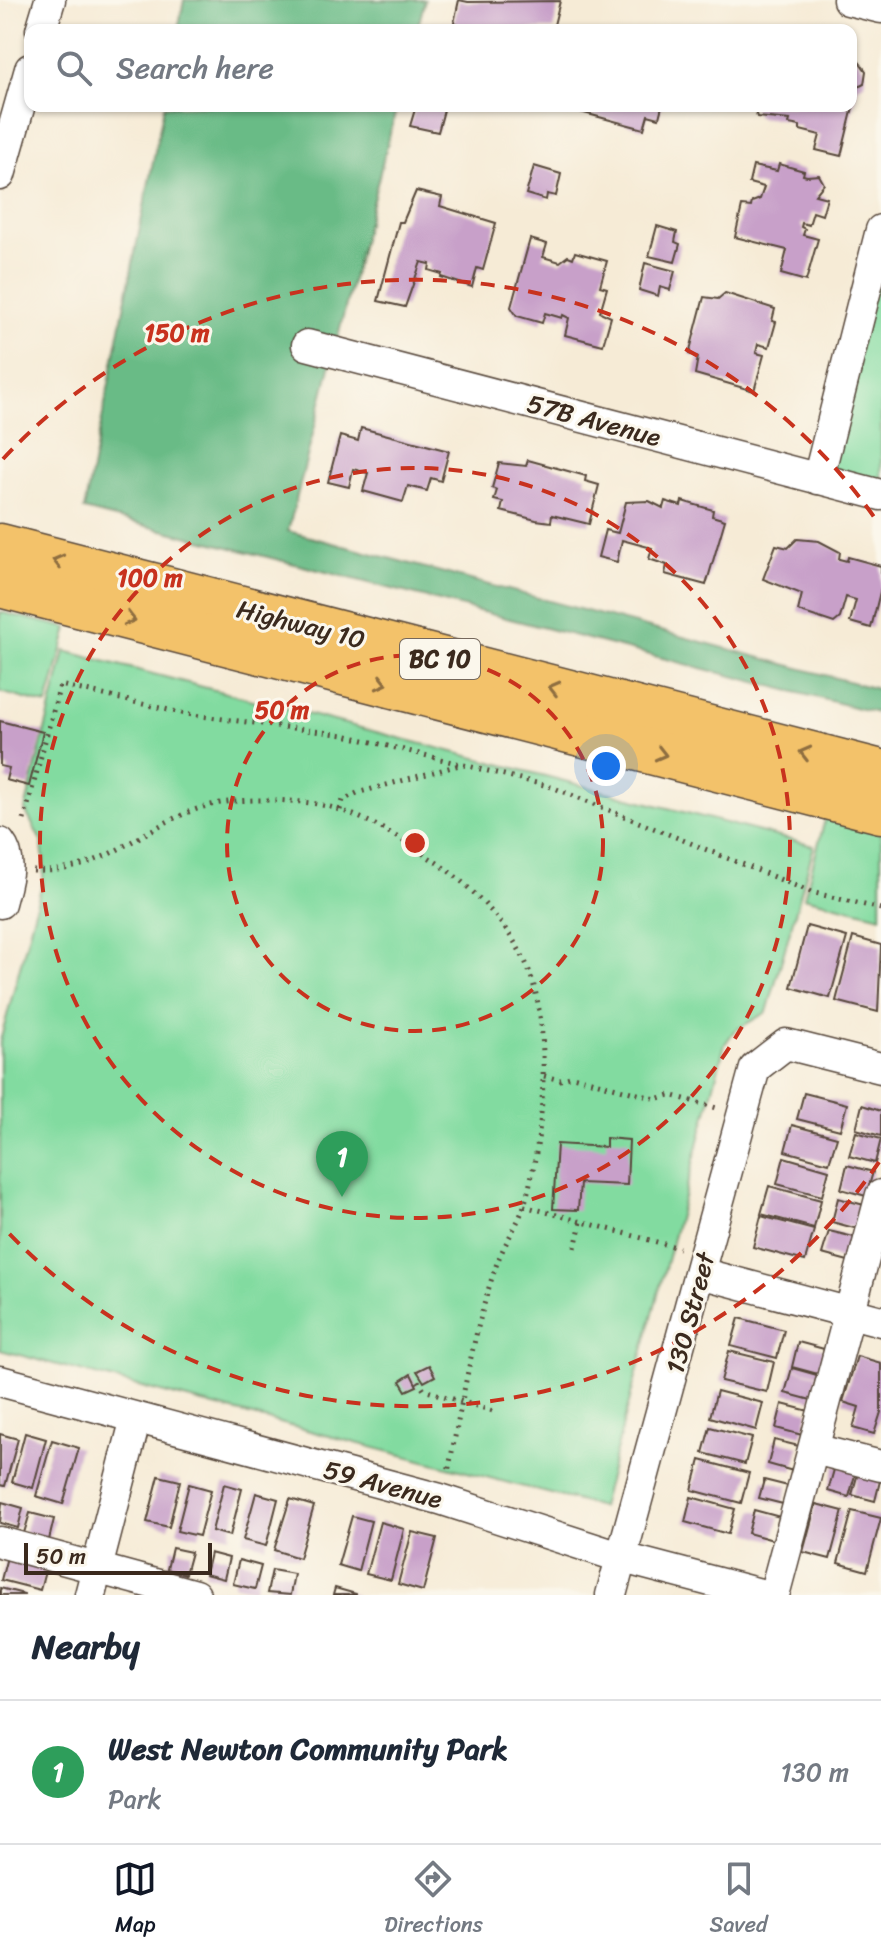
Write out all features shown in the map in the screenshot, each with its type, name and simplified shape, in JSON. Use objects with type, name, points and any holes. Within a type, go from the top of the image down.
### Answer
[{"type":"highway","name":"Highway 10","points":[[0,546],[881,772]]},
{"type":"highway","name":"Highway 10","points":[[0,585],[881,811]]},
{"type":"street","points":[[43,24],[50,0]]},
{"type":"street","points":[[848,0],[881,8]]},
{"type":"street","points":[[0,175],[24,90]]},
{"type":"street","points":[[818,479],[881,230]]},
{"type":"street","name":"57B Avenue","points":[[307,345],[881,495]]},
{"type":"street","points":[[0,903],[9,855]]},
{"type":"street","name":"130 Street","points":[[611,1595],[623,1558],[696,1262],[755,1068],[786,1044],[881,1068]]},
{"type":"street","points":[[774,1595],[881,1195]]},
{"type":"street","points":[[696,1262],[881,1321]]},
{"type":"street","name":"59 Avenue","points":[[0,1381],[440,1499],[623,1558],[764,1595]]},
{"type":"street","points":[[93,1582],[136,1418]]},
{"type":"street","points":[[814,1449],[881,1466]]},
{"type":"street","points":[[0,1542],[93,1582],[195,1595]]},
{"type":"path","points":[[24,820],[60,685],[186,714],[344,735],[552,787],[811,892],[881,909]]},
{"type":"path","points":[[340,810],[343,800],[357,793],[464,764]]},
{"type":"path","points":[[9,855],[76,869],[113,855],[200,808],[255,802],[303,802],[340,810],[390,832],[447,869],[485,905],[523,957],[539,1015],[544,1076],[524,1206],[496,1265],[448,1472]]},
{"type":"path","points":[[544,1076],[560,1080],[573,1076],[656,1099],[670,1095],[718,1108]]},
{"type":"path","points":[[524,1206],[581,1222],[696,1262]]},
{"type":"path","points":[[575,1248],[581,1222]]},
{"type":"path","points":[[418,1381],[424,1390],[496,1412]]},
{"type":"green space","points":[[184,0],[425,0],[419,24],[179,24]]},
{"type":"green space","points":[[163,112],[395,112],[288,531],[881,690],[881,714],[84,510]]},
{"type":"green space","points":[[881,243],[881,485],[827,471]]},
{"type":"green space","points":[[0,612],[68,628],[47,705],[0,692]]},
{"type":"green space","points":[[65,651],[814,846],[767,1012],[734,1031],[725,1044],[601,1507],[0,1350],[0,1042],[43,880],[41,841],[25,810]]},
{"type":"green space","points":[[826,816],[881,831],[881,916],[804,897]]},
{"type":"building","points":[[459,0],[560,1],[554,24],[454,23]]},
{"type":"building","points":[[857,60],[866,71],[864,84],[857,91]]},
{"type":"building","points":[[414,112],[443,112],[438,132],[410,126]]},
{"type":"building","points":[[580,112],[660,112],[659,118],[648,115],[644,129]]},
{"type":"building","points":[[755,112],[852,112],[841,156],[816,150],[820,135],[800,130],[800,126],[789,124],[790,120],[757,117]]},
{"type":"building","points":[[779,164],[804,171],[803,175],[819,175],[824,184],[815,195],[827,198],[822,215],[813,212],[809,225],[802,223],[801,227],[805,229],[803,235],[818,239],[806,281],[781,274],[787,250],[735,237],[742,206],[751,207],[752,202],[760,199],[764,187],[749,183],[753,166],[777,171]]},
{"type":"building","points":[[534,166],[561,174],[556,196],[547,194],[546,200],[526,194]]},
{"type":"building","points":[[416,191],[442,197],[440,206],[496,223],[483,270],[477,268],[472,287],[441,277],[442,274],[429,270],[430,264],[421,262],[405,307],[378,301],[399,222],[403,222]]},
{"type":"building","points":[[657,226],[677,232],[675,242],[680,244],[675,262],[649,256]]},
{"type":"building","points":[[530,239],[547,244],[543,257],[560,262],[568,256],[573,258],[575,252],[607,261],[600,286],[607,288],[600,312],[611,317],[603,345],[565,335],[569,318],[563,315],[562,318],[545,313],[542,323],[517,316],[511,307]]},
{"type":"building","points":[[645,263],[675,271],[670,290],[660,287],[658,296],[639,290]]},
{"type":"building","points":[[725,293],[775,309],[772,321],[776,322],[769,347],[758,344],[756,353],[764,355],[754,391],[695,374],[698,357],[689,354],[704,297],[718,299]]},
{"type":"building","points":[[361,428],[449,451],[441,481],[431,478],[427,491],[408,486],[403,502],[363,491],[368,473],[353,469],[349,487],[328,482],[340,436],[358,441]]},
{"type":"building","points":[[528,460],[586,476],[585,481],[599,485],[589,524],[552,515],[551,522],[536,520],[501,511],[503,502],[494,500],[497,490],[492,488],[499,463],[526,466]]},
{"type":"building","points":[[649,501],[663,508],[665,501],[681,506],[682,501],[713,510],[712,516],[725,520],[706,585],[665,574],[667,565],[649,559],[652,548],[622,540],[617,562],[598,557],[605,530],[618,533],[626,502]]},
{"type":"building","points":[[797,539],[819,541],[840,552],[839,559],[847,561],[848,557],[881,566],[881,588],[871,628],[850,622],[856,600],[846,597],[840,618],[834,623],[798,611],[802,594],[763,579],[776,545],[788,548]]},
{"type":"building","points":[[0,721],[43,732],[29,786],[6,780],[9,768],[0,766]]},
{"type":"building","points":[[807,926],[847,937],[830,998],[791,987]]},
{"type":"building","points":[[853,937],[881,945],[878,1012],[836,1001]]},
{"type":"building","points":[[804,1093],[847,1104],[840,1130],[797,1119]]},
{"type":"building","points":[[862,1105],[881,1111],[881,1136],[856,1129]]},
{"type":"building","points":[[792,1125],[837,1137],[829,1163],[785,1151]]},
{"type":"building","points":[[856,1132],[881,1139],[875,1163],[849,1156]]},
{"type":"building","points":[[606,1138],[629,1140],[627,1185],[580,1183],[578,1210],[553,1209],[557,1144],[606,1147]]},
{"type":"building","points":[[784,1157],[829,1170],[822,1196],[777,1184]]},
{"type":"building","points":[[847,1165],[873,1172],[866,1196],[841,1189]]},
{"type":"building","points":[[769,1186],[821,1200],[814,1228],[761,1214]]},
{"type":"building","points":[[838,1198],[864,1205],[858,1229],[832,1222]]},
{"type":"building","points":[[761,1216],[814,1230],[805,1261],[753,1247]]},
{"type":"building","points":[[829,1231],[854,1237],[848,1261],[822,1254]]},
{"type":"building","points":[[739,1318],[784,1330],[777,1358],[731,1346]]},
{"type":"building","points":[[798,1342],[824,1349],[818,1374],[792,1367]]},
{"type":"building","points":[[729,1351],[774,1362],[767,1392],[721,1381]]},
{"type":"building","points":[[857,1356],[881,1363],[881,1412],[874,1434],[853,1428],[859,1407],[843,1402]]},
{"type":"building","points":[[429,1365],[435,1376],[424,1382],[417,1371]]},
{"type":"building","points":[[792,1368],[817,1375],[811,1400],[785,1393]]},
{"type":"building","points":[[411,1374],[417,1386],[406,1391],[400,1381]]},
{"type":"building","points":[[717,1391],[763,1403],[756,1430],[710,1417]]},
{"type":"building","points":[[782,1404],[809,1411],[802,1435],[776,1428]]},
{"type":"building","points":[[710,1427],[752,1438],[745,1464],[703,1453]]},
{"type":"building","points":[[25,1433],[46,1439],[33,1488],[12,1482]]},
{"type":"building","points":[[0,1434],[18,1439],[5,1486],[0,1485]]},
{"type":"building","points":[[52,1440],[79,1448],[63,1504],[36,1496]]},
{"type":"building","points":[[774,1440],[799,1446],[793,1471],[768,1464]]},
{"type":"building","points":[[700,1460],[749,1473],[741,1503],[692,1490]]},
{"type":"building","points":[[835,1466],[856,1471],[849,1497],[828,1491]]},
{"type":"building","points":[[859,1469],[881,1477],[875,1501],[852,1495]]},
{"type":"building","points":[[159,1476],[180,1481],[169,1527],[147,1522]]},
{"type":"building","points":[[764,1480],[788,1486],[783,1504],[759,1498]]},
{"type":"building","points":[[189,1484],[211,1490],[199,1536],[177,1531]]},
{"type":"building","points":[[224,1484],[242,1489],[230,1536],[212,1531]]},
{"type":"building","points":[[256,1493],[278,1499],[266,1546],[243,1540]]},
{"type":"building","points":[[691,1497],[735,1509],[728,1534],[685,1522]]},
{"type":"building","points":[[290,1499],[314,1506],[299,1558],[274,1550]]},
{"type":"building","points":[[2,1502],[23,1508],[18,1528],[0,1523]]},
{"type":"building","points":[[816,1504],[843,1511],[830,1559],[803,1552]]},
{"type":"building","points":[[754,1510],[780,1517],[773,1540],[748,1533]]},
{"type":"building","points":[[852,1511],[881,1518],[867,1571],[838,1563]]},
{"type":"building","points":[[30,1513],[54,1519],[49,1540],[24,1533]]},
{"type":"building","points":[[352,1516],[371,1521],[358,1571],[338,1565]]},
{"type":"building","points":[[380,1522],[404,1529],[391,1580],[366,1574]]},
{"type":"building","points":[[412,1532],[437,1538],[423,1591],[398,1584]]},
{"type":"building","points":[[172,1548],[191,1552],[185,1574],[167,1569]]},
{"type":"building","points":[[8,1553],[47,1564],[40,1590],[1,1580]]},
{"type":"building","points":[[210,1553],[229,1558],[224,1579],[205,1574]]},
{"type":"building","points":[[239,1560],[261,1566],[255,1589],[233,1584]]},
{"type":"building","points":[[272,1570],[294,1574],[290,1595],[267,1593]]},
{"type":"building","points":[[0,1588],[24,1594],[24,1595],[0,1595]]},
{"type":"building","points":[[335,1588],[356,1594],[356,1595],[333,1595]]},
{"type":"place","name":"West Newton Community Park","points":[[342,1197]]}]
